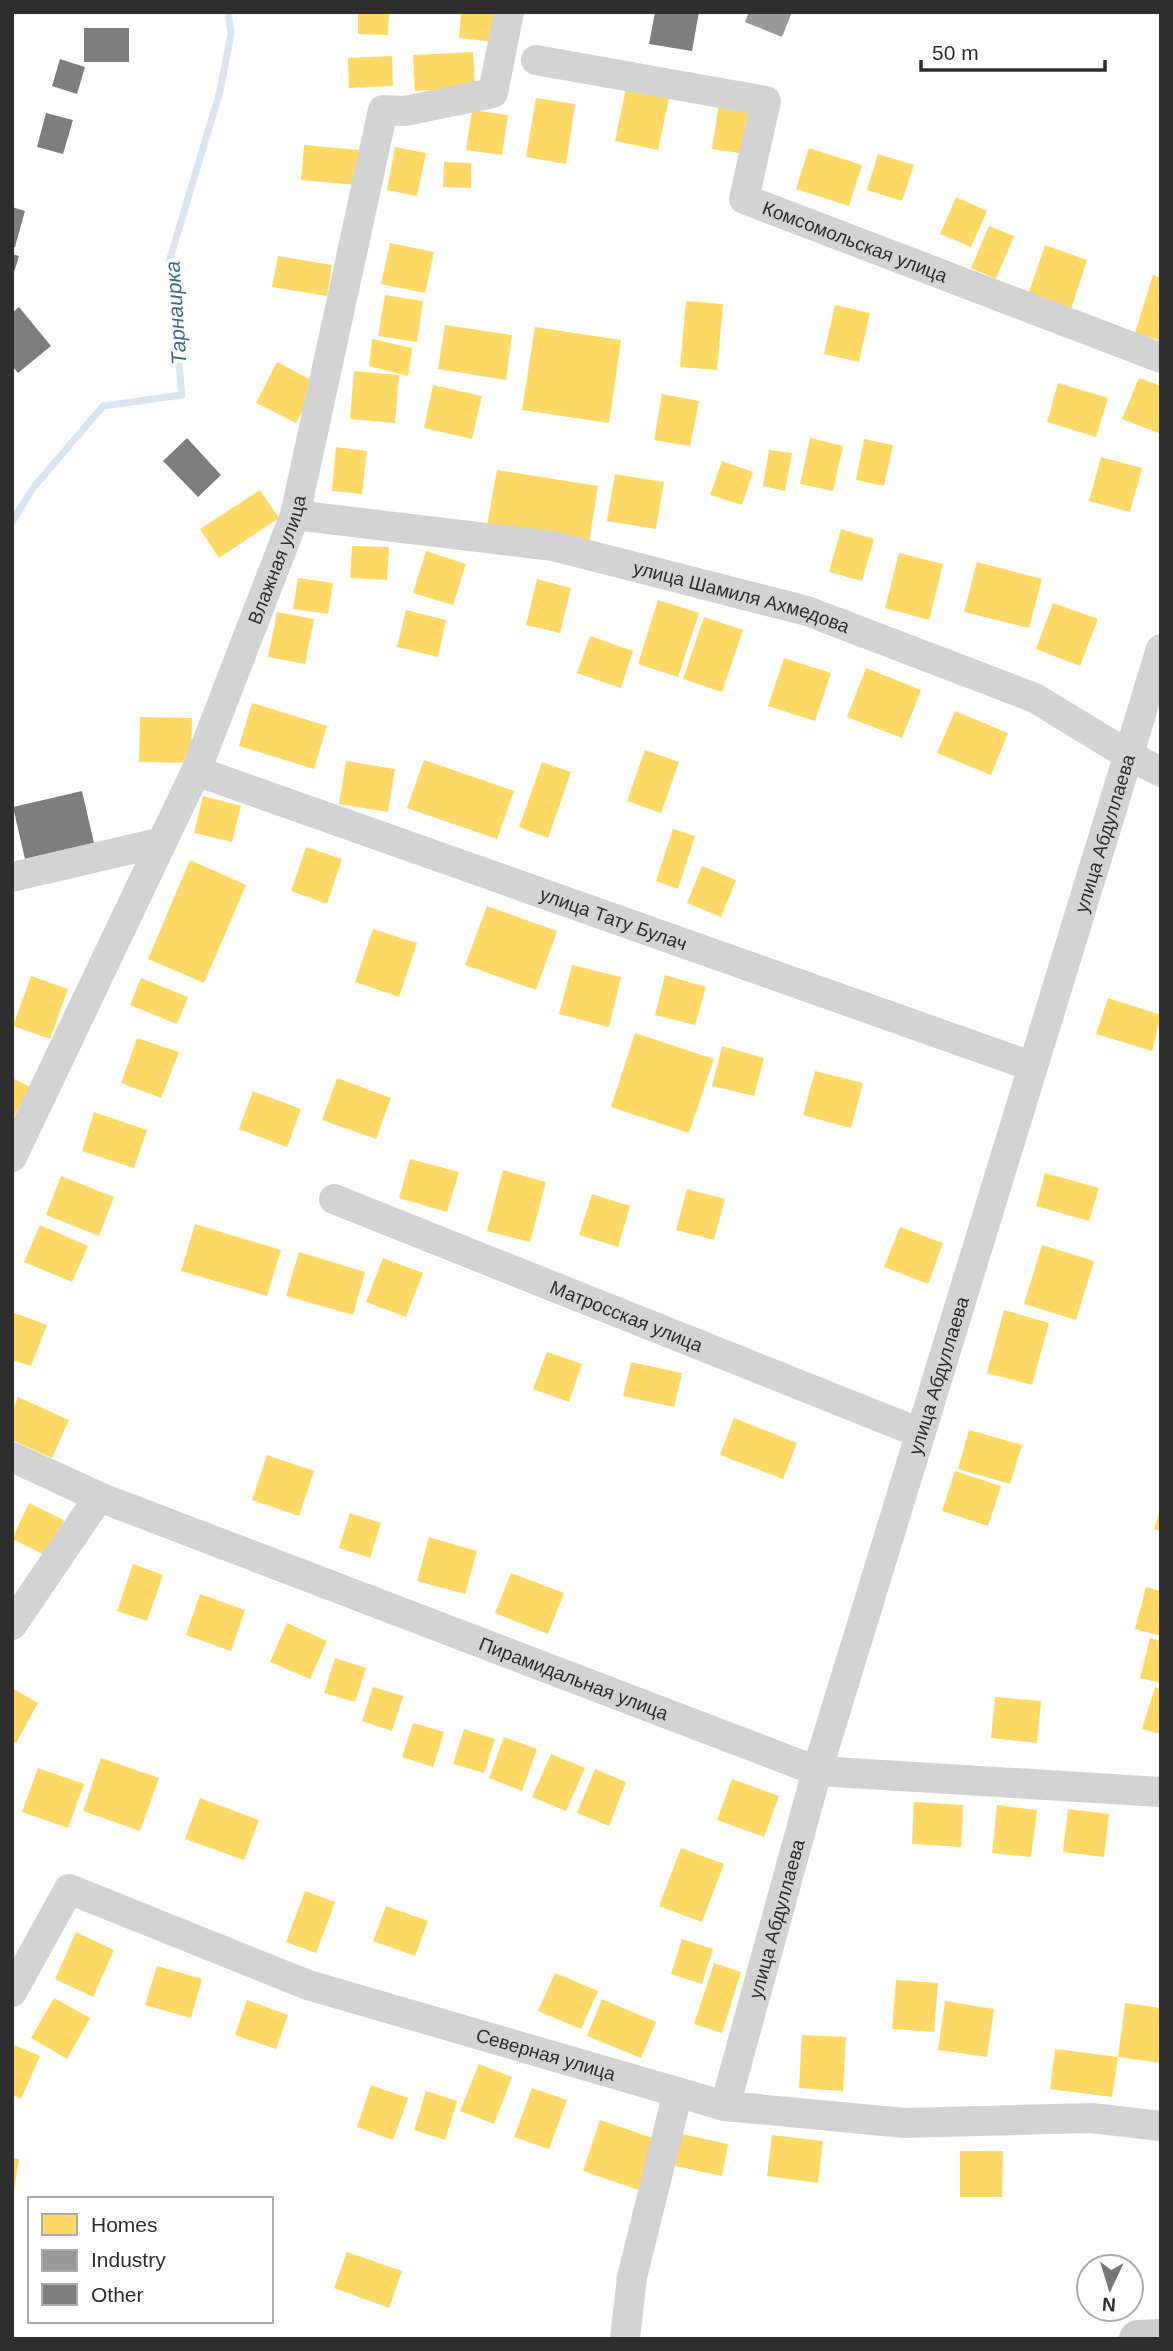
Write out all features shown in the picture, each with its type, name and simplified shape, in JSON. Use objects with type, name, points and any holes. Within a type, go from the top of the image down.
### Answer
[{"type":"main road","points":[[1138,2339],[1161,2338]]},
{"type":"street","name":"Влажная улица","points":[[12,1157],[196,771],[295,514],[383,110],[405,111],[493,93],[509,12]]},
{"type":"street","name":"Комсомольская улица","points":[[536,60],[766,101],[744,199],[1161,358]]},
{"type":"street","name":"улица Шамиля Ахмедова","points":[[295,514],[553,546],[807,611],[1035,698],[1161,772]]},
{"type":"street","name":"улица Абдуллаева","points":[[725,2106],[817,1771],[1161,649]]},
{"type":"street","name":"улица Тату Булач","points":[[196,771],[1031,1066]]},
{"type":"street","points":[[12,877],[162,842]]},
{"type":"street","name":"Матросская улица","points":[[334,1199],[920,1433]]},
{"type":"street","name":"Пирамидальная улица","points":[[12,1457],[99,1497],[817,1771],[1161,1791]]},
{"type":"street","points":[[12,1625],[99,1497]]},
{"type":"street","name":"Северная улица","points":[[12,1992],[69,1889],[308,1985],[725,2106],[905,2123],[1091,2118],[1161,2126]]},
{"type":"street","points":[[625,2339],[632,2277],[678,2092]]},
{"type":"building: Homes","points":[[358,12],[389,12],[388,35],[358,34]]},
{"type":"building: Homes","points":[[461,12],[497,12],[494,42],[459,38]]},
{"type":"building: Homes","points":[[473,52],[475,88],[415,91],[413,55]]},
{"type":"building: Homes","points":[[392,56],[393,86],[349,88],[348,58]]},
{"type":"building: Homes","points":[[628,79],[671,89],[658,150],[615,141]]},
{"type":"building: Homes","points":[[536,98],[575,104],[566,164],[526,157]]},
{"type":"building: Homes","points":[[719,103],[752,108],[745,154],[712,149]]},
{"type":"building: Homes","points":[[472,110],[508,115],[502,155],[466,150]]},
{"type":"building: Homes","points":[[304,145],[359,150],[356,185],[301,180]]},
{"type":"building: Homes","points":[[395,147],[426,153],[417,196],[387,190]]},
{"type":"building: Homes","points":[[809,148],[862,165],[849,206],[796,189]]},
{"type":"building: Homes","points":[[878,154],[914,165],[902,201],[867,190]]},
{"type":"building: Homes","points":[[444,162],[471,163],[471,188],[443,187]]},
{"type":"building: Homes","points":[[956,197],[987,211],[971,247],[940,234]]},
{"type":"building: Homes","points":[[989,226],[1014,236],[996,279],[971,268]]},
{"type":"building: Homes","points":[[390,243],[434,252],[425,293],[381,284]]},
{"type":"building: Homes","points":[[1045,245],[1087,260],[1071,309],[1028,295]]},
{"type":"building: Homes","points":[[278,256],[332,265],[327,296],[272,287]]},
{"type":"building: Homes","points":[[1153,275],[1161,278],[1161,341],[1135,333]]},
{"type":"building: Homes","points":[[385,295],[423,301],[417,342],[378,336]]},
{"type":"building: Homes","points":[[686,301],[723,304],[717,370],[680,367]]},
{"type":"building: Homes","points":[[835,305],[870,313],[859,362],[824,354]]},
{"type":"building: Homes","points":[[445,325],[512,335],[506,380],[438,369]]},
{"type":"building: Homes","points":[[535,327],[621,340],[609,423],[522,410]]},
{"type":"building: Homes","points":[[372,339],[412,348],[408,376],[369,366]]},
{"type":"building: Homes","points":[[277,362],[317,383],[296,423],[256,403]]},
{"type":"building: Homes","points":[[354,371],[399,375],[395,423],[350,419]]},
{"type":"building: Homes","points":[[1139,378],[1161,386],[1161,434],[1122,419]]},
{"type":"building: Homes","points":[[1058,383],[1108,398],[1096,437],[1047,422]]},
{"type":"building: Homes","points":[[433,385],[482,396],[472,439],[424,428]]},
{"type":"building: Homes","points":[[662,394],[699,401],[690,446],[654,440]]},
{"type":"building: Homes","points":[[810,438],[843,446],[833,491],[800,484]]},
{"type":"building: Homes","points":[[864,439],[893,445],[884,486],[856,480]]},
{"type":"building: Homes","points":[[336,447],[367,451],[362,494],[332,491]]},
{"type":"building: Homes","points":[[769,450],[792,453],[785,491],[763,486]]},
{"type":"building: Homes","points":[[1101,457],[1142,468],[1130,512],[1089,501]]},
{"type":"building: Homes","points":[[722,461],[753,472],[742,505],[710,495]]},
{"type":"building: Homes","points":[[497,470],[598,486],[589,543],[487,526]]},
{"type":"building: Homes","points":[[615,474],[664,482],[656,529],[607,521]]},
{"type":"building: Homes","points":[[260,490],[279,518],[219,558],[200,529]]},
{"type":"building: Homes","points":[[841,529],[874,539],[862,581],[829,572]]},
{"type":"building: Homes","points":[[352,546],[389,547],[387,580],[350,578]]},
{"type":"building: Homes","points":[[426,551],[466,564],[453,605],[413,593]]},
{"type":"building: Homes","points":[[899,553],[943,564],[929,620],[885,608]]},
{"type":"building: Homes","points":[[977,562],[1042,579],[1029,628],[964,612]]},
{"type":"building: Homes","points":[[298,578],[333,583],[328,614],[293,609]]},
{"type":"building: Homes","points":[[537,579],[571,588],[560,633],[526,625]]},
{"type":"building: Homes","points":[[658,600],[699,613],[678,677],[638,664]]},
{"type":"building: Homes","points":[[1053,603],[1098,619],[1080,666],[1036,649]]},
{"type":"building: Homes","points":[[406,610],[446,620],[438,657],[397,647]]},
{"type":"building: Homes","points":[[277,612],[314,619],[305,664],[268,657]]},
{"type":"building: Homes","points":[[704,617],[743,630],[722,692],[683,679]]},
{"type":"building: Homes","points":[[590,636],[633,651],[621,688],[577,673]]},
{"type":"building: Homes","points":[[784,658],[831,673],[815,721],[768,706]]},
{"type":"building: Homes","points":[[866,668],[921,690],[902,738],[847,717]]},
{"type":"building: Homes","points":[[252,703],[327,726],[314,769],[239,746]]},
{"type":"building: Homes","points":[[955,711],[1008,733],[991,775],[937,753]]},
{"type":"building: Homes","points":[[140,717],[192,718],[191,763],[139,762]]},
{"type":"building: Homes","points":[[645,750],[679,762],[661,813],[627,801]]},
{"type":"building: Homes","points":[[424,760],[514,791],[497,839],[407,808]]},
{"type":"building: Homes","points":[[346,761],[395,769],[388,812],[339,804]]},
{"type":"building: Homes","points":[[542,762],[571,772],[548,838],[519,827]]},
{"type":"building: Homes","points":[[203,796],[241,806],[232,842],[194,833]]},
{"type":"building: Homes","points":[[673,829],[695,836],[678,889],[656,881]]},
{"type":"building: Homes","points":[[306,847],[342,859],[327,904],[291,891]]},
{"type":"building: Homes","points":[[190,860],[246,885],[204,983],[148,959]]},
{"type":"building: Homes","points":[[702,866],[736,880],[721,917],[687,903]]},
{"type":"building: Homes","points":[[487,906],[557,931],[536,990],[465,965]]},
{"type":"building: Homes","points":[[373,929],[417,943],[399,997],[355,982]]},
{"type":"building: Homes","points":[[572,965],[621,977],[609,1027],[559,1014]]},
{"type":"building: Homes","points":[[665,975],[706,987],[695,1025],[655,1015]]},
{"type":"building: Homes","points":[[31,976],[68,989],[50,1039],[13,1026]]},
{"type":"building: Homes","points":[[141,978],[188,997],[177,1024],[130,1005]]},
{"type":"building: Homes","points":[[1108,998],[1161,1015],[1152,1051],[1096,1034]]},
{"type":"building: Homes","points":[[635,1033],[714,1059],[689,1133],[611,1107]]},
{"type":"building: Homes","points":[[137,1038],[179,1052],[161,1098],[121,1083]]},
{"type":"building: Homes","points":[[722,1046],[764,1058],[754,1096],[712,1086]]},
{"type":"building: Homes","points":[[815,1071],[863,1083],[851,1128],[803,1115]]},
{"type":"building: Homes","points":[[12,1078],[30,1087],[12,1120]]},
{"type":"building: Homes","points":[[337,1078],[391,1098],[376,1139],[322,1120]]},
{"type":"building: Homes","points":[[253,1091],[301,1109],[287,1147],[239,1129]]},
{"type":"building: Homes","points":[[94,1112],[147,1130],[134,1168],[82,1151]]},
{"type":"building: Homes","points":[[410,1159],[459,1172],[447,1212],[399,1198]]},
{"type":"building: Homes","points":[[503,1170],[546,1182],[530,1242],[487,1231]]},
{"type":"building: Homes","points":[[1045,1173],[1099,1188],[1089,1221],[1036,1206]]},
{"type":"building: Homes","points":[[61,1176],[114,1197],[99,1236],[46,1215]]},
{"type":"building: Homes","points":[[687,1189],[725,1199],[714,1240],[676,1230]]},
{"type":"building: Homes","points":[[592,1194],[630,1206],[618,1247],[579,1235]]},
{"type":"building: Homes","points":[[195,1224],[281,1250],[267,1296],[181,1271]]},
{"type":"building: Homes","points":[[40,1225],[88,1246],[72,1282],[24,1262]]},
{"type":"building: Homes","points":[[900,1227],[943,1243],[928,1284],[884,1267]]},
{"type":"building: Homes","points":[[1042,1245],[1094,1261],[1076,1320],[1024,1304]]},
{"type":"building: Homes","points":[[299,1252],[365,1272],[353,1315],[286,1296]]},
{"type":"building: Homes","points":[[383,1258],[423,1273],[406,1317],[366,1302]]},
{"type":"building: Homes","points":[[1004,1310],[1049,1323],[1032,1385],[987,1373]]},
{"type":"building: Homes","points":[[12,1312],[47,1325],[31,1366],[12,1360]]},
{"type":"building: Homes","points":[[547,1352],[582,1364],[569,1402],[533,1389]]},
{"type":"building: Homes","points":[[631,1362],[682,1373],[674,1407],[623,1396]]},
{"type":"building: Homes","points":[[18,1397],[69,1420],[52,1458],[12,1440],[12,1411]]},
{"type":"building: Homes","points":[[734,1418],[797,1443],[783,1479],[720,1455]]},
{"type":"building: Homes","points":[[969,1430],[1022,1445],[1010,1484],[958,1469]]},
{"type":"building: Homes","points":[[267,1455],[314,1471],[299,1516],[252,1500]]},
{"type":"building: Homes","points":[[955,1471],[1001,1486],[988,1526],[942,1511]]},
{"type":"building: Homes","points":[[29,1503],[64,1520],[47,1556],[12,1539]]},
{"type":"building: Homes","points":[[1161,1508],[1161,1531],[1154,1529]]},
{"type":"building: Homes","points":[[350,1513],[381,1523],[370,1558],[339,1548]]},
{"type":"building: Homes","points":[[429,1537],[477,1551],[465,1594],[417,1581]]},
{"type":"building: Homes","points":[[133,1564],[163,1575],[147,1621],[117,1611]]},
{"type":"building: Homes","points":[[511,1573],[564,1593],[548,1634],[495,1613]]},
{"type":"building: Homes","points":[[1146,1587],[1161,1591],[1161,1636],[1135,1629]]},
{"type":"building: Homes","points":[[200,1594],[245,1610],[231,1651],[186,1635]]},
{"type":"building: Homes","points":[[287,1623],[327,1641],[310,1679],[270,1662]]},
{"type":"building: Homes","points":[[1150,1638],[1161,1641],[1161,1683],[1140,1678]]},
{"type":"building: Homes","points":[[335,1658],[366,1668],[355,1702],[324,1693]]},
{"type":"building: Homes","points":[[373,1687],[403,1696],[392,1731],[362,1721]]},
{"type":"building: Homes","points":[[1155,1687],[1161,1689],[1161,1734],[1142,1729]]},
{"type":"building: Homes","points":[[12,1688],[38,1703],[16,1743],[12,1741]]},
{"type":"building: Homes","points":[[995,1697],[1041,1701],[1037,1743],[991,1738]]},
{"type":"building: Homes","points":[[413,1723],[444,1732],[433,1767],[402,1757]]},
{"type":"building: Homes","points":[[464,1729],[495,1739],[484,1773],[453,1764]]},
{"type":"building: Homes","points":[[504,1737],[537,1749],[522,1791],[489,1778]]},
{"type":"building: Homes","points":[[551,1754],[585,1768],[566,1811],[532,1797]]},
{"type":"building: Homes","points":[[101,1758],[159,1778],[140,1831],[83,1811]]},
{"type":"building: Homes","points":[[38,1768],[84,1784],[68,1828],[22,1812]]},
{"type":"building: Homes","points":[[595,1769],[626,1782],[609,1826],[577,1813]]},
{"type":"building: Homes","points":[[732,1779],[779,1796],[764,1837],[717,1820]]},
{"type":"building: Homes","points":[[200,1798],[259,1820],[244,1860],[185,1839]]},
{"type":"building: Homes","points":[[914,1802],[963,1805],[961,1847],[912,1844]]},
{"type":"building: Homes","points":[[997,1805],[1037,1810],[1031,1857],[992,1853]]},
{"type":"building: Homes","points":[[1068,1809],[1109,1814],[1104,1857],[1063,1852]]},
{"type":"building: Homes","points":[[681,1848],[724,1864],[702,1922],[659,1906]]},
{"type":"building: Homes","points":[[305,1891],[335,1902],[316,1953],[286,1942]]},
{"type":"building: Homes","points":[[386,1906],[428,1921],[415,1956],[373,1941]]},
{"type":"building: Homes","points":[[76,1932],[114,1950],[93,1997],[55,1979]]},
{"type":"building: Homes","points":[[682,1939],[713,1949],[702,1984],[671,1974]]},
{"type":"building: Homes","points":[[714,1963],[741,1972],[722,2033],[694,2024]]},
{"type":"building: Homes","points":[[157,1966],[202,1979],[191,2018],[145,2005]]},
{"type":"building: Homes","points":[[555,1973],[598,1991],[581,2029],[538,2011]]},
{"type":"building: Homes","points":[[896,1980],[938,1983],[934,2032],[892,2029]]},
{"type":"building: Homes","points":[[54,1998],[90,2018],[67,2059],[31,2038]]},
{"type":"building: Homes","points":[[602,1999],[656,2022],[641,2058],[587,2036]]},
{"type":"building: Homes","points":[[247,2000],[288,2015],[276,2049],[235,2035]]},
{"type":"building: Homes","points":[[945,2001],[994,2009],[987,2057],[938,2050]]},
{"type":"building: Homes","points":[[1125,2003],[1161,2008],[1161,2063],[1118,2057]]},
{"type":"building: Homes","points":[[802,2035],[846,2037],[843,2091],[799,2088]]},
{"type":"building: Homes","points":[[12,2044],[40,2056],[21,2099],[12,2095]]},
{"type":"building: Homes","points":[[1055,2049],[1118,2057],[1112,2097],[1050,2089]]},
{"type":"building: Homes","points":[[479,2064],[512,2077],[494,2124],[460,2111]]},
{"type":"building: Homes","points":[[371,2085],[408,2098],[393,2140],[357,2127]]},
{"type":"building: Homes","points":[[532,2088],[567,2100],[549,2149],[514,2137]]},
{"type":"building: Homes","points":[[426,2091],[457,2101],[445,2140],[414,2130]]},
{"type":"building: Homes","points":[[600,2120],[656,2139],[639,2190],[583,2171]]},
{"type":"building: Homes","points":[[682,2134],[728,2144],[722,2176],[675,2166]]},
{"type":"building: Homes","points":[[772,2135],[823,2141],[818,2183],[767,2176]]},
{"type":"building: Homes","points":[[960,2151],[1003,2151],[1002,2197],[960,2197]]},
{"type":"building: Homes","points":[[12,2158],[19,2159],[14,2191],[12,2191]]},
{"type":"building: Homes","points":[[347,2252],[402,2271],[389,2308],[334,2288]]},
{"type":"building: Industry","points":[[749,12],[792,12],[782,37],[745,22]]},
{"type":"building: Other","points":[[655,12],[699,12],[692,51],[649,44]]},
{"type":"building: Other","points":[[84,28],[129,28],[129,62],[84,62]]},
{"type":"building: Other","points":[[60,59],[85,67],[77,94],[52,86]]},
{"type":"building: Other","points":[[46,113],[73,120],[63,154],[37,147]]},
{"type":"building: Other","points":[[12,207],[25,211],[15,247],[12,246]]},
{"type":"building: Other","points":[[12,254],[19,256],[13,276],[12,276]]},
{"type":"building: Other","points":[[19,307],[51,346],[18,373],[12,366],[12,313]]},
{"type":"building: Other","points":[[187,438],[221,475],[198,497],[163,461]]},
{"type":"building: Other","points":[[82,791],[94,843],[25,859],[13,807]]},
{"type":"waterway","name":"Тарнаирка","points":[[12,522],[33,488],[103,406],[182,395],[169,262],[220,91],[231,34],[228,12]]}]
